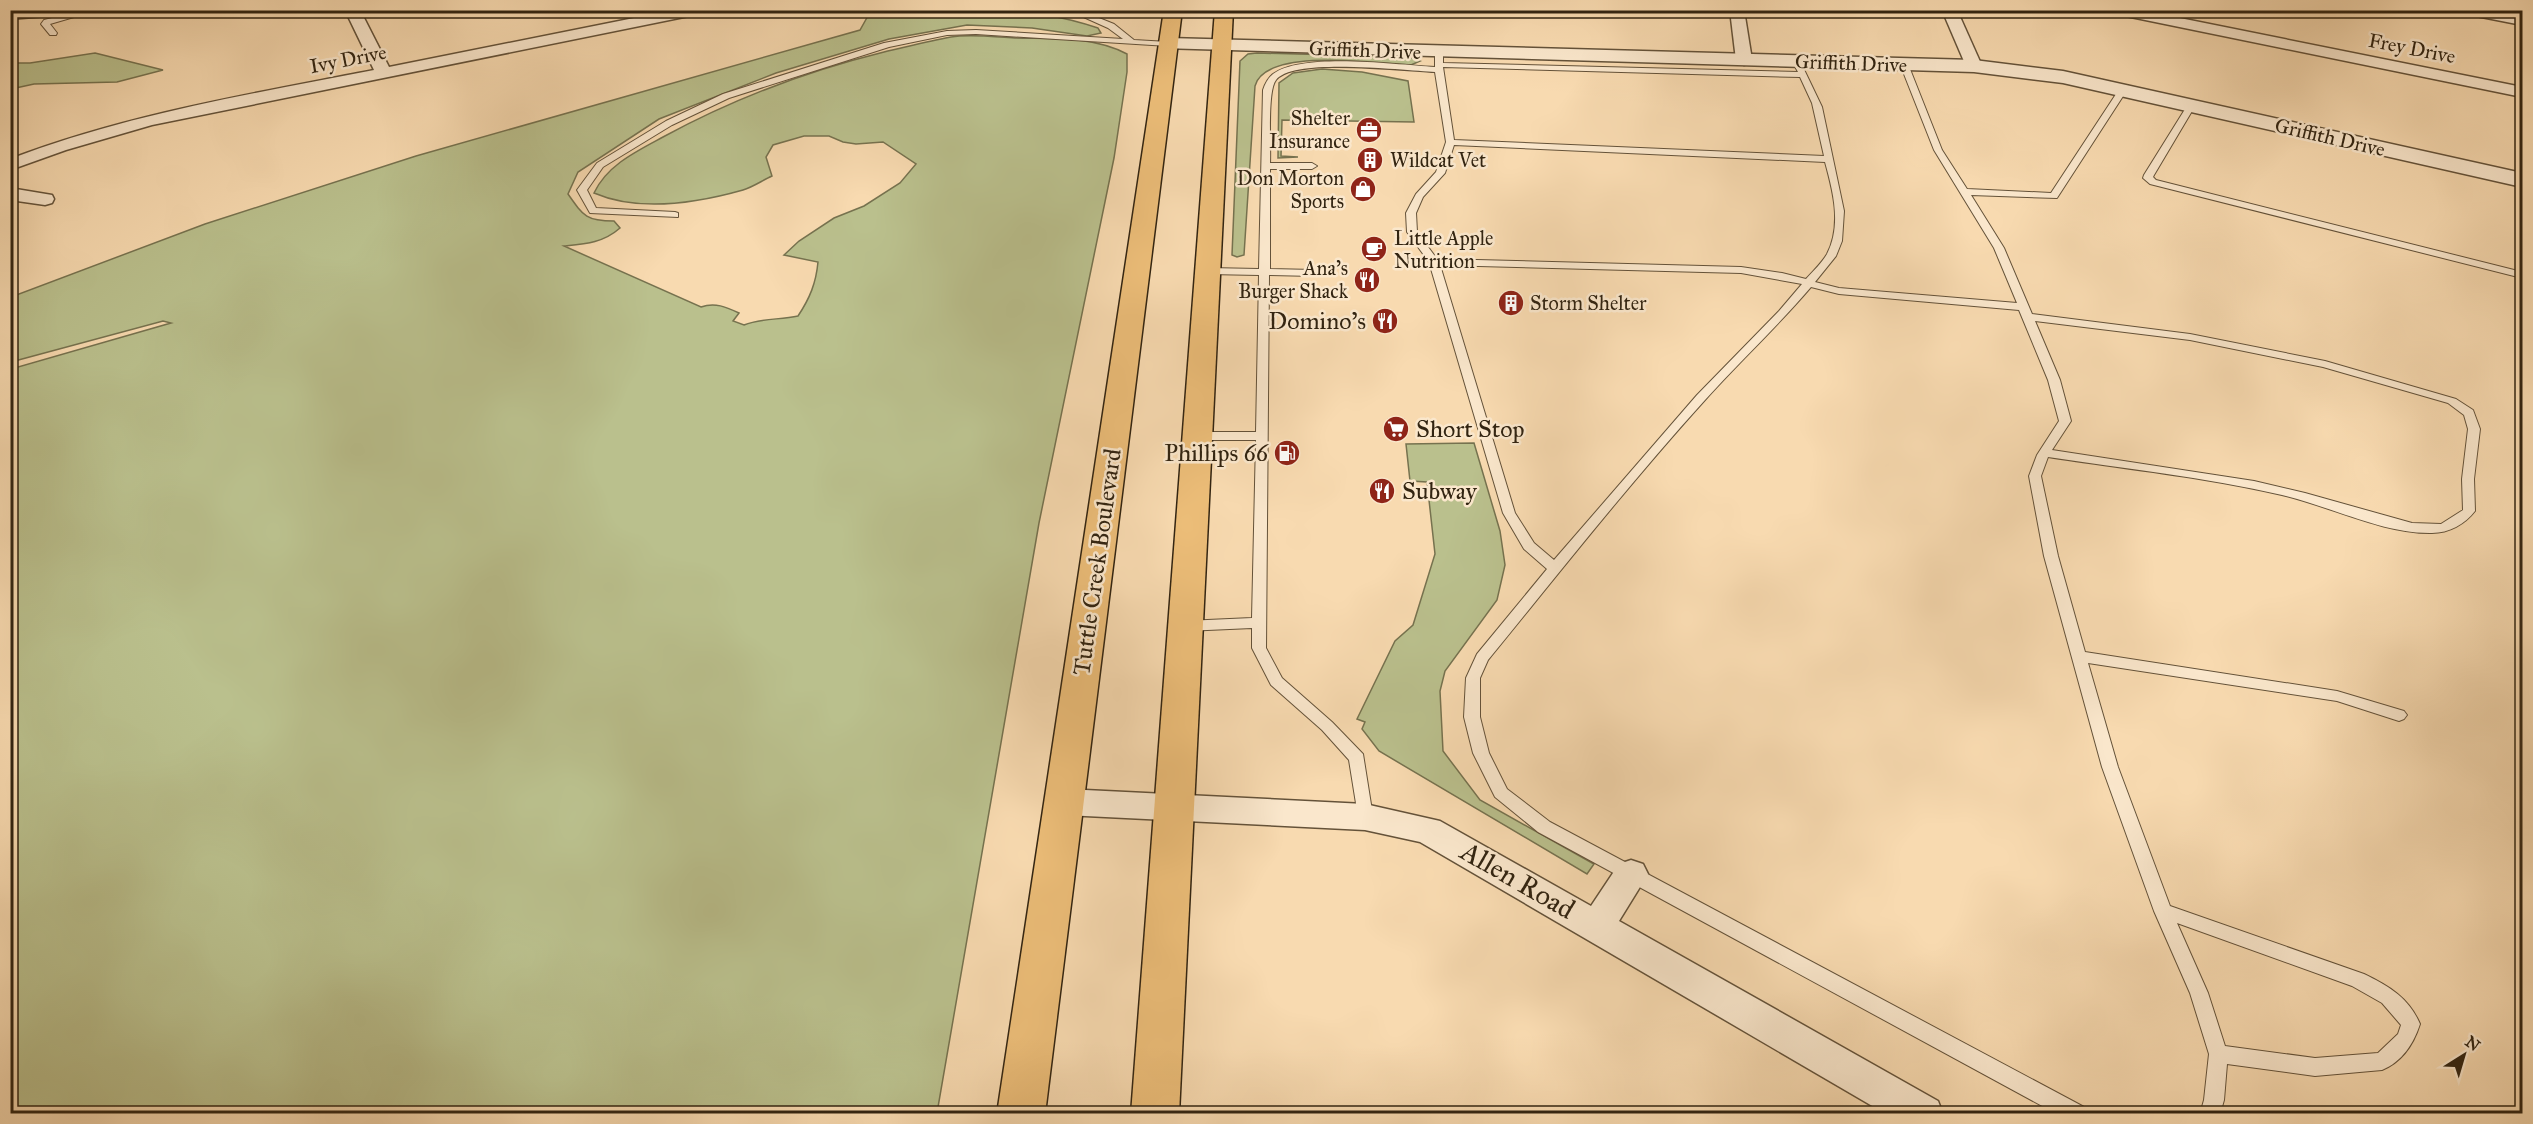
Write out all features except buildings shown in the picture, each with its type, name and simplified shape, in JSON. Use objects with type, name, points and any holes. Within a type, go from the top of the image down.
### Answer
[{"type":"highway","name":"Tuttle Creek Boulevard","points":[[1021,1113],[1173,10]]},
{"type":"highway","points":[[1155,1113],[1224,10]]},
{"type":"street","points":[[10,15],[71,10]]},
{"type":"street","points":[[352,10],[384,74]]},
{"type":"street","name":"Ivy Drive","points":[[10,165],[60,146],[149,120],[699,10]]},
{"type":"street","points":[[1737,10],[1744,60]]},
{"type":"street","points":[[1949,10],[1974,66]]},
{"type":"street","name":"Frey Drive","points":[[2116,10],[2523,92]]},
{"type":"street","points":[[2466,10],[2523,21]]},
{"type":"street","name":"Griffith Drive","points":[[1168,44],[1439,62],[1744,60],[1799,68],[1904,64],[1974,66],[2063,77],[2523,180]]},
{"type":"street","points":[[10,194],[45,199]]},
{"type":"street","name":"Allen Road","points":[[1065,802],[1365,817],[1428,830],[1924,1113]]},
{"type":"street","points":[[1597,925],[1631,874]]},
{"type":"lane","points":[[53,33],[45,24],[47,22],[95,10]]},
{"type":"lane","points":[[1071,10],[1112,26],[1132,42]]},
{"type":"lane","points":[[675,215],[593,211],[582,190],[600,165],[669,123],[726,96],[887,45],[947,33],[976,32],[1168,44]]},
{"type":"lane","points":[[1439,62],[1450,142],[1440,173],[1419,196],[1411,213],[1413,232],[1434,262],[1509,513],[1528,546],[1555,568]]},
{"type":"lane","points":[[1365,817],[1357,758],[1326,726],[1276,681],[1259,648],[1266,166],[1268,90],[1273,78],[1284,71],[1316,64],[1439,62],[1799,68],[1820,115],[1836,186],[1840,231],[1831,256],[1783,313],[1701,397],[1555,568],[1482,658],[1473,678],[1472,717],[1481,753],[1501,793],[1544,827],[2077,1113]]},
{"type":"lane","points":[[1904,64],[1938,150],[1999,248],[2054,380],[2066,421],[2037,463],[2035,476],[2051,556],[2110,767],[2163,911],[2199,993],[2218,1054],[2214,1100],[2210,1113]]},
{"type":"lane","points":[[1965,192],[2054,196],[2123,90]]},
{"type":"lane","points":[[2191,106],[2149,175],[2148,178],[2153,182],[2523,275]]},
{"type":"lane","points":[[1450,142],[1829,159]]},
{"type":"lane","points":[[1266,166],[1312,166]]},
{"type":"lane","points":[[1434,262],[1741,270],[1839,291],[2026,312],[2190,337],[2325,364],[2452,401],[2469,413],[2474,429],[2468,479],[2469,511],[2452,526],[2430,529],[2394,522],[2276,489],[2045,453]]},
{"type":"lane","points":[[1208,271],[1314,273]]},
{"type":"lane","points":[[1197,436],[1262,436]]},
{"type":"lane","points":[[1185,626],[1260,623]]},
{"type":"lane","points":[[2079,656],[2337,696],[2399,715]]},
{"type":"lane","points":[[2163,911],[2358,980],[2401,1005],[2411,1024],[2406,1038],[2382,1061],[2315,1067],[2218,1054]]},
{"type":"green space","points":[[866,11],[1003,11],[1019,15],[1046,15],[1098,28],[1101,33],[1087,36],[1032,28],[967,25],[889,39],[776,73],[659,119],[578,172],[568,194],[582,213],[592,219],[614,221],[620,228],[600,240],[564,246],[701,307],[716,305],[739,313],[733,321],[744,325],[757,321],[798,316],[812,290],[818,262],[784,255],[799,241],[834,218],[864,206],[900,183],[916,164],[883,142],[856,144],[829,136],[804,136],[773,145],[766,157],[772,176],[747,189],[725,195],[687,202],[648,204],[611,199],[594,193],[600,183],[607,174],[633,153],[716,110],[799,77],[884,52],[951,37],[975,36],[1086,41],[1127,54],[1127,72],[1114,158],[1039,523],[937,1113],[11,1113],[11,369],[171,323],[163,321],[11,362],[11,297],[205,224],[416,156],[860,30],[869,14]]},
{"type":"green space","points":[[95,53],[163,70],[117,82],[34,84],[11,89],[11,63],[30,63]]},
{"type":"green space","points":[[1248,54],[1409,57],[1420,61],[1411,65],[1325,60],[1279,66],[1263,74],[1255,86],[1244,255],[1237,257],[1232,255],[1240,61]]},
{"type":"green space","points":[[1322,69],[1362,72],[1408,81],[1414,122],[1282,120],[1281,156],[1298,157],[1278,158],[1279,83],[1293,73]]},
{"type":"green space","points":[[1474,443],[1500,531],[1505,565],[1497,600],[1445,671],[1440,691],[1443,751],[1480,800],[1594,864],[1587,874],[1379,751],[1362,729],[1365,722],[1357,719],[1395,641],[1413,625],[1435,554],[1427,482],[1410,481],[1406,444]]},
{"type":"place","name":"Shelter Insurance","points":[[1369,130]]},
{"type":"place","name":"Wildcat Vet","points":[[1370,160]]},
{"type":"place","name":"Don Morton Sports","points":[[1363,189]]},
{"type":"place","name":"Little Apple Nutrition","points":[[1374,249]]},
{"type":"place","name":"Ana's Burger Shack","points":[[1367,280]]},
{"type":"place","name":"Storm Shelter","points":[[1511,303]]},
{"type":"place","name":"Domino's","points":[[1385,321]]},
{"type":"place","name":"Short Stop","points":[[1396,429]]},
{"type":"place","name":"Phillips 66","points":[[1287,453]]},
{"type":"place","name":"Subway","points":[[1382,491]]}]
